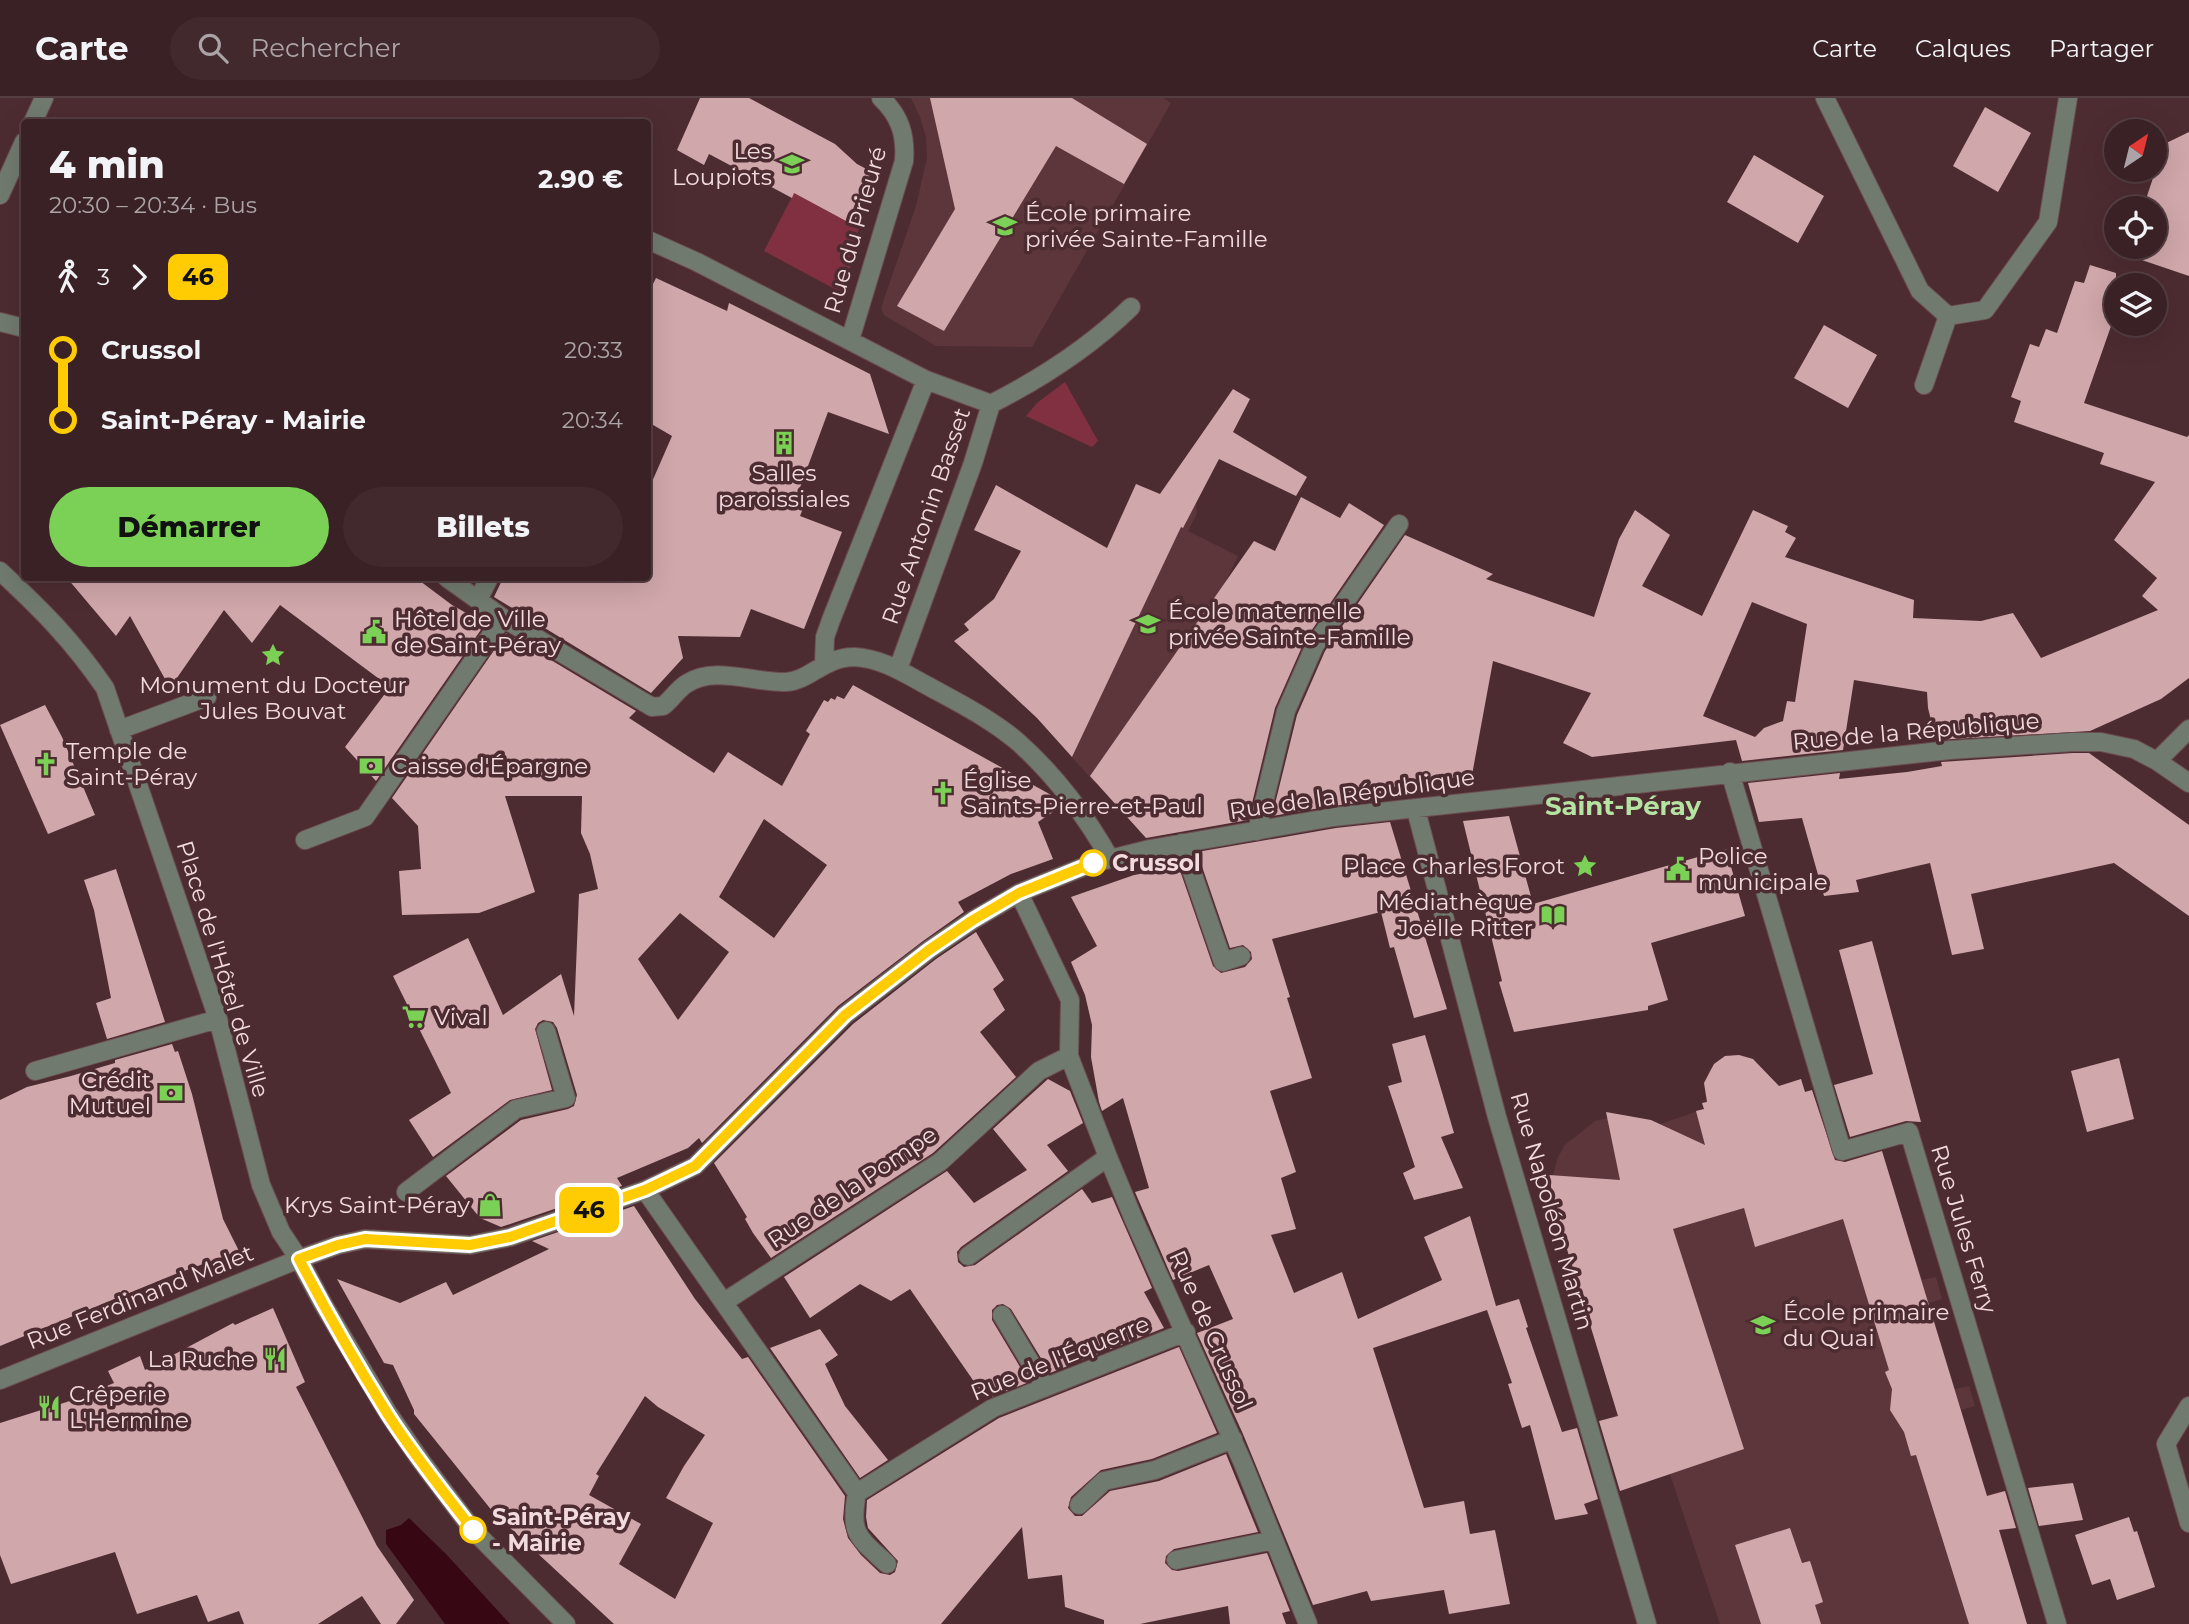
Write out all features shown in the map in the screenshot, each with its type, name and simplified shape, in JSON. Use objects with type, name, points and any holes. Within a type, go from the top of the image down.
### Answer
[{"type":"street","points":[[34,119],[44,98]]},
{"type":"street","name":"Rue du Prieuré","points":[[850,340],[904,160],[904,132],[895,113],[881,98]]},
{"type":"street","points":[[1825,98],[1920,291],[1948,316]]},
{"type":"street","points":[[1948,316],[1985,310],[2048,222],[2068,98]]},
{"type":"street","points":[[0,195],[21,149]]},
{"type":"street","name":"Rue Antonin Basset","points":[[651,241],[697,262],[926,380],[991,404],[973,463],[898,669]]},
{"type":"street","points":[[991,404],[1038,380],[1131,307]]},
{"type":"street","points":[[1924,386],[1948,316]]},
{"type":"street","points":[[0,322],[21,327]]},
{"type":"street","name":"Rue Antonin Basset","points":[[824,664],[825,637],[831,620],[926,380]]},
{"type":"street","points":[[1257,831],[1286,710],[1315,645],[1399,524]]},
{"type":"street","name":"Place de l'Hôtel de Ville","points":[[0,571],[78,648],[105,688],[218,1019],[261,1185],[281,1232],[388,1413],[421,1461],[473,1530],[556,1621]]},
{"type":"street","points":[[451,581],[503,618],[645,704],[657,708],[663,706],[686,684],[701,676],[788,682],[824,664],[852,657],[879,661],[898,669],[978,713],[1018,743],[1053,779],[1100,840],[1110,859]]},
{"type":"street","points":[[478,600],[488,581]]},
{"type":"street","points":[[305,840],[365,817],[503,618]]},
{"type":"street","points":[[119,730],[207,697]]},
{"type":"street","points":[[2157,761],[2189,729]]},
{"type":"street","name":"Rue de la République","points":[[299,1259],[365,1239],[470,1245],[510,1237],[645,1190],[695,1166],[845,1015],[929,950],[1019,893],[1093,863],[1182,843],[1335,817],[1950,750],[2101,742],[2134,749],[2189,783]]},
{"type":"street","name":"Rue Jules Ferry","points":[[1730,772],[1842,1152],[1909,1132],[2057,1624]]},
{"type":"street","name":"Rue Napoléon Martin","points":[[1416,810],[1497,1117],[1647,1624]]},
{"type":"street","points":[[1182,843],[1223,962],[1241,956]]},
{"type":"street","points":[[1019,893],[1070,1000],[1069,1056]]},
{"type":"street","points":[[35,1071],[218,1019]]},
{"type":"street","points":[[406,1192],[516,1109],[566,1098],[546,1031]]},
{"type":"street","name":"Rue de Crussol","points":[[1069,1056],[1134,1220],[1233,1439],[1308,1624]]},
{"type":"street","name":"Rue de la Pompe","points":[[724,1302],[940,1162],[1039,1071],[1069,1056]]},
{"type":"street","points":[[968,1256],[1108,1157]]},
{"type":"street","points":[[645,1190],[857,1493],[852,1518],[861,1540],[887,1564]]},
{"type":"street","name":"Rue Ferdinand Malet","points":[[0,1380],[299,1259]]},
{"type":"street","points":[[1002,1315],[1045,1387]]},
{"type":"street","name":"Rue de l'Équerre","points":[[857,1493],[993,1408],[1186,1332]]},
{"type":"street","points":[[2189,1405],[2166,1444],[2189,1523]]},
{"type":"street","points":[[1079,1505],[1104,1481],[1155,1470],[1233,1439]]},
{"type":"street","points":[[1176,1560],[1274,1541]]},
{"type":"shaded area","name":"École primaire privée Sainte-Famille","points":[[911,98],[1163,98],[1171,103],[1032,347],[936,346],[884,315],[881,308],[916,206],[927,158],[926,137]]},
{"type":"shaded area","points":[[794,193],[859,228],[844,294],[764,251]]},
{"type":"shaded area","points":[[1065,382],[1098,441],[1092,447],[1026,416],[1037,403]]},
{"type":"shaded area","name":"École maternelle privée Sainte-Famille","points":[[1170,480],[1195,493],[1197,513],[1188,531],[1238,556],[1155,724],[1095,783],[1037,718],[1078,678],[1136,484],[1159,494]]},
{"type":"shaded area","name":"École primaire du Quai","points":[[1739,1055],[1753,1059],[1769,1089],[1801,1079],[1827,1170],[1878,1173],[1888,1170],[1922,1280],[1936,1277],[1942,1299],[1929,1303],[1955,1389],[1969,1386],[1975,1406],[1961,1410],[1987,1495],[2002,1491],[2008,1512],[1995,1516],[2027,1624],[1720,1624],[1670,1474],[1628,1488],[1606,1419],[1618,1415],[1555,1210],[1551,1188],[1553,1175],[1565,1145],[1595,1121],[1622,1115],[1660,1124],[1704,1109],[1702,1103],[1708,1101],[1704,1083],[1710,1069],[1725,1056]]},
{"type":"shaded area","points":[[409,1518],[510,1624],[445,1624],[386,1544],[386,1530],[401,1525]]},
{"type":"building","name":"Les Loupiots","points":[[700,98],[749,98],[835,144],[857,164],[872,172],[864,184],[866,190],[859,228],[794,193],[792,198],[709,154],[704,165],[677,150]]},
{"type":"building","points":[[930,98],[1072,98],[1147,144],[1124,184],[1056,146],[944,331],[897,306],[955,209]]},
{"type":"building","points":[[1985,107],[2031,133],[1998,192],[1953,166]]},
{"type":"building","points":[[2189,132],[2189,276],[2139,259],[2167,259],[2167,196],[2147,196],[2152,182],[2167,182],[2167,143]]},
{"type":"building","points":[[1754,155],[1824,196],[1798,243],[1727,202]]},
{"type":"building","points":[[2090,265],[2116,273],[2104,273],[2104,336],[2108,336],[2084,403],[2187,437],[2189,435],[2189,678],[2161,699],[2090,731],[1936,740],[1927,692],[1854,680],[1843,750],[1742,761],[1736,740],[1592,757],[1563,743],[1591,693],[1493,661],[1472,775],[1380,789],[1384,800],[1272,816],[1297,715],[1325,651],[1405,535],[1493,574],[1486,579],[1594,617],[1619,539],[1635,510],[1670,535],[1642,586],[1702,616],[1753,510],[1788,526],[1785,532],[1796,538],[1785,557],[1914,600],[1913,618],[1981,621],[2013,613],[2041,658],[2158,610],[2142,596],[2157,578],[2114,540],[2155,482],[2100,464],[2104,453],[2014,422],[2021,401],[2011,397],[2030,344],[2039,347],[2046,329],[2057,333],[2075,281],[2084,283]],"holes":[[[1752,602],[1807,624],[1795,702],[1787,701],[1783,721],[1764,728],[1755,737],[1703,716]]]},
{"type":"building","points":[[656,278],[727,311],[729,303],[870,374],[889,434],[828,412],[798,493],[807,498],[800,516],[842,532],[804,629],[751,609],[740,637],[678,636],[683,658],[651,693],[494,597],[502,581],[651,581],[651,484],[672,436],[651,424],[651,288]]},
{"type":"building","points":[[1824,325],[1877,355],[1848,408],[1794,378]]},
{"type":"building","points":[[1233,389],[1250,399],[1233,432],[1307,477],[1296,496],[1219,459],[1183,528],[1181,527],[1072,757],[1037,718],[954,641],[969,630],[964,624],[994,599],[1021,551],[974,530],[996,485],[1107,548],[1136,484],[1160,494]]},
{"type":"building","points":[[1301,497],[1340,518],[1349,503],[1384,525],[1305,640],[1275,708],[1248,820],[1146,838],[1090,776],[1254,541],[1275,551]]},
{"type":"building","points":[[70,581],[420,581],[452,605],[482,622],[484,618],[487,621],[376,781],[345,747],[390,687],[280,605],[252,643],[224,610],[170,688],[130,616],[116,636]]},
{"type":"building","points":[[506,633],[636,711],[629,718],[714,773],[728,752],[782,786],[810,734],[806,731],[824,700],[835,700],[837,696],[844,699],[853,685],[1053,796],[1062,806],[1038,822],[1053,859],[1011,874],[958,902],[964,912],[838,1006],[702,1143],[699,1138],[688,1148],[617,1178],[622,1186],[501,1227],[480,1218],[446,1176],[521,1120],[574,1106],[577,1095],[557,1028],[553,1022],[543,1020],[535,1029],[552,1090],[510,1100],[433,1157],[409,1120],[451,1093],[393,976],[468,938],[503,1015],[561,974],[574,1016],[579,894],[598,889],[590,854],[581,833],[582,796],[505,796],[535,892],[479,913],[402,915],[399,871],[421,869],[418,826],[392,798]],"holes":[[[764,819],[827,865],[774,938],[719,897]],[[680,913],[729,952],[678,1020],[638,959]]]},
{"type":"building","name":"Temple de Saint-Péray","points":[[45,705],[62,737],[95,815],[48,834],[0,725]]},
{"type":"building","points":[[2089,753],[2189,825],[2189,916],[2114,863],[1971,894],[1984,949],[1952,955],[1930,863],[1856,880],[1859,892],[1824,896],[1802,818],[1759,822],[1748,783],[1840,773],[1839,779],[1907,772],[1942,766],[1941,762]]},
{"type":"building","name":"Médiathèque Joëlle Ritter","points":[[1509,816],[1533,904],[1726,849],[1745,916],[1651,943],[1668,1000],[1648,1006],[1648,1010],[1514,1032],[1499,982],[1502,981],[1463,821]]},
{"type":"building","points":[[1390,822],[1447,1009],[1414,1018],[1394,947],[1390,948],[1381,912],[1272,939],[1312,1078],[1270,1091],[1296,1172],[1281,1178],[1296,1229],[1271,1235],[1294,1293],[1342,1272],[1358,1319],[1442,1280],[1424,1237],[1470,1216],[1496,1306],[1519,1299],[1528,1327],[1526,1328],[1562,1432],[1577,1428],[1598,1499],[1584,1504],[1588,1514],[1555,1520],[1530,1425],[1522,1428],[1508,1384],[1512,1383],[1487,1310],[1373,1348],[1424,1508],[1464,1501],[1470,1534],[1495,1530],[1510,1604],[1449,1614],[1444,1590],[1371,1601],[1367,1591],[1313,1605],[1243,1434],[1197,1333],[1233,1319],[1209,1265],[1173,1280],[1135,1192],[1149,1188],[1123,1098],[1102,1111],[1099,1102],[1091,1057],[1092,1025],[1085,995],[1071,962],[1097,946],[1071,897],[1134,875],[1174,868],[1164,858],[1175,856],[1213,966],[1221,973],[1245,967],[1252,959],[1251,952],[1243,945],[1230,948],[1197,852],[1336,828]]},
{"type":"building","points":[[116,869],[165,1022],[107,1039],[96,1003],[111,998],[94,910],[84,880]]},
{"type":"building","points":[[976,932],[1004,980],[993,989],[1005,1010],[980,1032],[1016,1077],[933,1153],[771,1258],[753,1233],[745,1219],[747,1217],[714,1163],[853,1024],[936,959]]},
{"type":"building","points":[[1872,941],[1921,1122],[1906,1121],[1850,1137],[1834,1085],[1873,1074],[1839,950]]},
{"type":"building","points":[[1425,1035],[1454,1133],[1441,1137],[1463,1188],[1414,1200],[1403,1173],[1415,1167],[1388,1086],[1402,1082],[1392,1044]]},
{"type":"building","points":[[172,1044],[175,1052],[178,1051],[192,1094],[223,1219],[239,1251],[0,1346],[0,1100],[27,1087]]},
{"type":"building","points":[[1739,1055],[1753,1059],[1779,1086],[1801,1079],[1805,1092],[1812,1090],[1835,1160],[1845,1162],[1882,1151],[1987,1496],[2005,1491],[2016,1528],[1999,1530],[2027,1624],[1969,1624],[1916,1455],[1911,1456],[1904,1432],[1890,1410],[1892,1389],[1885,1372],[1889,1370],[1843,1219],[1755,1247],[1744,1208],[1673,1229],[1744,1449],[1620,1491],[1599,1421],[1618,1416],[1555,1210],[1549,1175],[1620,1180],[1606,1112],[1651,1120],[1705,1145],[1696,1111],[1704,1109],[1702,1103],[1707,1102],[1704,1083],[1714,1064],[1725,1056]]},
{"type":"building","points":[[2119,1058],[2134,1119],[2087,1132],[2071,1071]]},
{"type":"building","points":[[1048,1079],[1070,1091],[1083,1123],[1047,1145],[1068,1171],[961,1247],[957,1252],[958,1262],[964,1267],[975,1265],[1082,1189],[1092,1203],[1112,1197],[1152,1288],[1144,1292],[1164,1328],[1050,1373],[1011,1309],[1003,1304],[997,1305],[992,1310],[992,1320],[1029,1382],[986,1399],[910,1289],[891,1301],[860,1284],[810,1318],[784,1277],[947,1171],[974,1203],[1027,1170],[993,1129]]},
{"type":"building","points":[[634,1206],[695,1299],[742,1359],[748,1357],[845,1496],[843,1519],[848,1538],[880,1573],[890,1575],[895,1572],[898,1561],[868,1528],[867,1500],[999,1418],[1179,1347],[1217,1433],[1152,1459],[1101,1470],[1071,1497],[1068,1508],[1075,1516],[1082,1516],[1110,1491],[1159,1481],[1226,1454],[1258,1532],[1174,1549],[1166,1556],[1165,1563],[1172,1570],[1178,1571],[1267,1553],[1290,1611],[1282,1613],[1286,1624],[1230,1624],[1228,1606],[1140,1624],[1104,1624],[1104,1620],[1065,1607],[1062,1575],[1028,1579],[1022,1527],[941,1624],[614,1624],[493,1512],[414,1414],[393,1365],[384,1363],[337,1279],[400,1303],[446,1282],[453,1295],[549,1249],[532,1241]],"holes":[[[645,1396],[658,1407],[705,1435],[666,1498],[713,1523],[675,1599],[619,1564],[641,1524],[589,1495],[599,1476],[596,1474]]]},
{"type":"building","points":[[273,1308],[305,1382],[296,1387],[377,1546],[414,1600],[396,1624],[381,1624],[362,1596],[318,1624],[244,1624],[239,1611],[208,1622],[197,1595],[137,1614],[115,1552],[11,1584],[0,1555],[0,1423],[73,1400],[114,1383],[108,1371],[140,1356],[145,1370],[233,1323],[235,1325]]},
{"type":"building","points":[[820,1329],[838,1355],[825,1364],[845,1406],[888,1460],[860,1478],[770,1348]]},
{"type":"building","points":[[2073,1483],[2083,1520],[2039,1526],[2028,1488]]},
{"type":"building","points":[[2129,1517],[2134,1532],[2137,1531],[2155,1587],[2117,1600],[2110,1579],[2092,1585],[2075,1535]]},
{"type":"building","points":[[1790,1528],[1802,1563],[1810,1561],[1823,1602],[1815,1605],[1821,1624],[1761,1624],[1735,1545]]},
{"type":"bus line","name":"46","points":[[473,1530],[388,1413],[299,1259],[365,1239],[470,1245],[510,1237],[645,1190],[695,1166],[845,1015],[929,950],[1019,893],[1093,863]]},
{"type":"place","name":"Les Loupiots","points":[[792,164]]},
{"type":"place","name":"École primaire privée Sainte-Famille","points":[[1005,226]]},
{"type":"place","name":"Salles paroissiales","points":[[784,443]]},
{"type":"place","name":"École maternelle privée Sainte-Famille","points":[[1148,624]]},
{"type":"place","name":"Hôtel de Ville de Saint-Péray","points":[[374,632]]},
{"type":"place","name":"Monument du Docteur Jules Bouvat","points":[[273,655]]},
{"type":"place","name":"Temple de Saint-Péray","points":[[46,764]]},
{"type":"place","name":"Caisse d'Épargne","points":[[371,766]]},
{"type":"place","name":"Église Saints-Pierre-et-Paul","points":[[943,793]]},
{"type":"place","name":"Crussol","points":[[1093,863]]},
{"type":"place","name":"Place Charles Forot","points":[[1585,866]]},
{"type":"place","name":"Police municipale","points":[[1678,869]]},
{"type":"place","name":"Médiathèque Joëlle Ritter","points":[[1553,915]]},
{"type":"place","name":"Vival","points":[[414,1017]]},
{"type":"place","name":"Crédit Mutuel","points":[[171,1093]]},
{"type":"place","name":"Krys Saint-Péray","points":[[490,1205]]},
{"type":"place","name":"École primaire du Quai","points":[[1763,1325]]},
{"type":"place","name":"La Ruche","points":[[275,1359]]},
{"type":"place","name":"Crêperie L'Hermine","points":[[49,1407]]},
{"type":"place","name":"Saint-Péray - Mairie","points":[[473,1530]]},
{"type":"district","name":"Saint-Péray","points":[[1623,806]]}]
